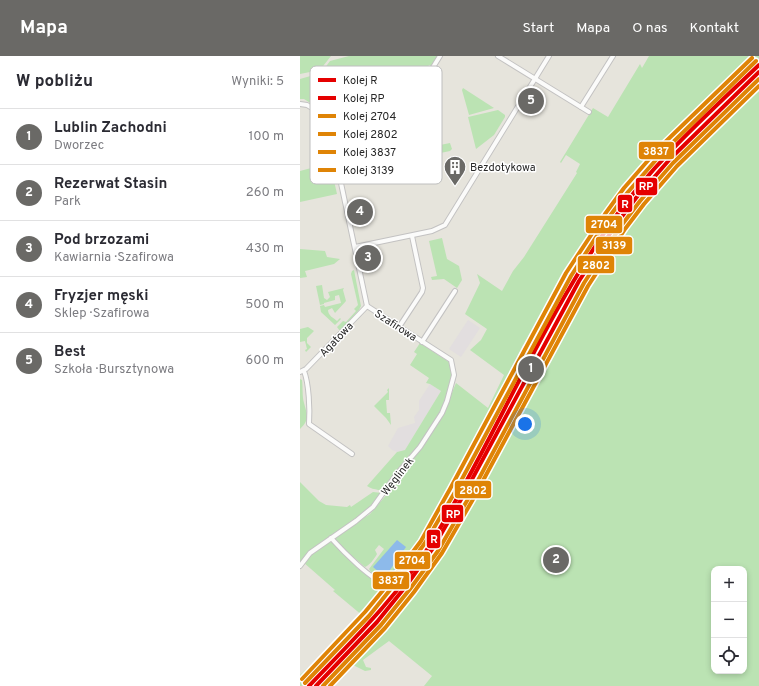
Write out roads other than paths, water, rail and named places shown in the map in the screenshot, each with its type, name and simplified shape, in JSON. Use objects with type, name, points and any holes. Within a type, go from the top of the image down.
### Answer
[{"type":"street","points":[[434,66],[440,56]]},
{"type":"street","points":[[498,56],[589,112]]},
{"type":"street","points":[[355,247],[412,236],[432,231],[445,225],[549,56]]},
{"type":"street","points":[[581,107],[613,56]]},
{"type":"street","points":[[300,104],[310,107]]},
{"type":"street","name":"Szafirowa","points":[[341,184],[367,306],[451,360]]},
{"type":"street","points":[[399,327],[422,292],[412,236]]},
{"type":"street","points":[[422,342],[455,291]]},
{"type":"street","name":"Agatowa","points":[[352,454],[310,424],[306,377],[302,372],[367,306]]},
{"type":"street","name":"Węglinek","points":[[300,566],[310,553],[356,521],[373,507],[396,475],[420,447],[442,413],[447,401],[454,375],[451,360]]},
{"type":"street","points":[[331,538],[343,551],[378,581],[389,583],[397,579],[429,536],[446,509],[501,408]]},
{"type":"water","points":[[397,540],[406,547],[385,577],[373,567]]},
{"type":"waterway","points":[[389,576],[400,562]]},
{"type":"rail line","name":"3837","points":[[302,679],[365,612],[421,541],[566,273],[605,214],[624,188],[658,149],[752,58]]},
{"type":"rail line","name":"2704","points":[[305,683],[369,616],[425,543],[455,492],[571,276],[609,217],[628,192],[662,153],[756,61]]},
{"type":"rail line","name":"R","points":[[309,686],[389,601],[430,545],[454,505],[563,299],[613,220],[664,158],[701,120],[759,65]]},
{"type":"rail line","name":"RP","points":[[316,686],[377,622],[406,586],[433,548],[463,496],[579,281],[617,223],[636,198],[670,159],[759,72]]},
{"type":"rail line","name":"2802","points":[[323,686],[381,625],[438,551],[468,499],[584,283],[621,226],[640,201],[673,163],[759,79]]},
{"type":"rail line","name":"3139","points":[[330,686],[385,628],[414,592],[442,553],[472,501],[588,286],[625,229],[644,204],[677,166],[759,86]]},
{"type":"place","name":"Best","points":[[531,101]]},
{"type":"place","name":"Bezdotykowa","points":[[455,186]]},
{"type":"place","name":"Fryzjer męski","points":[[360,212]]},
{"type":"place","name":"Pod brzozami","points":[[368,258]]},
{"type":"place","name":"Lublin Zachodni","points":[[531,369]]},
{"type":"place","name":"Rezerwat Stasin","points":[[556,560]]}]
